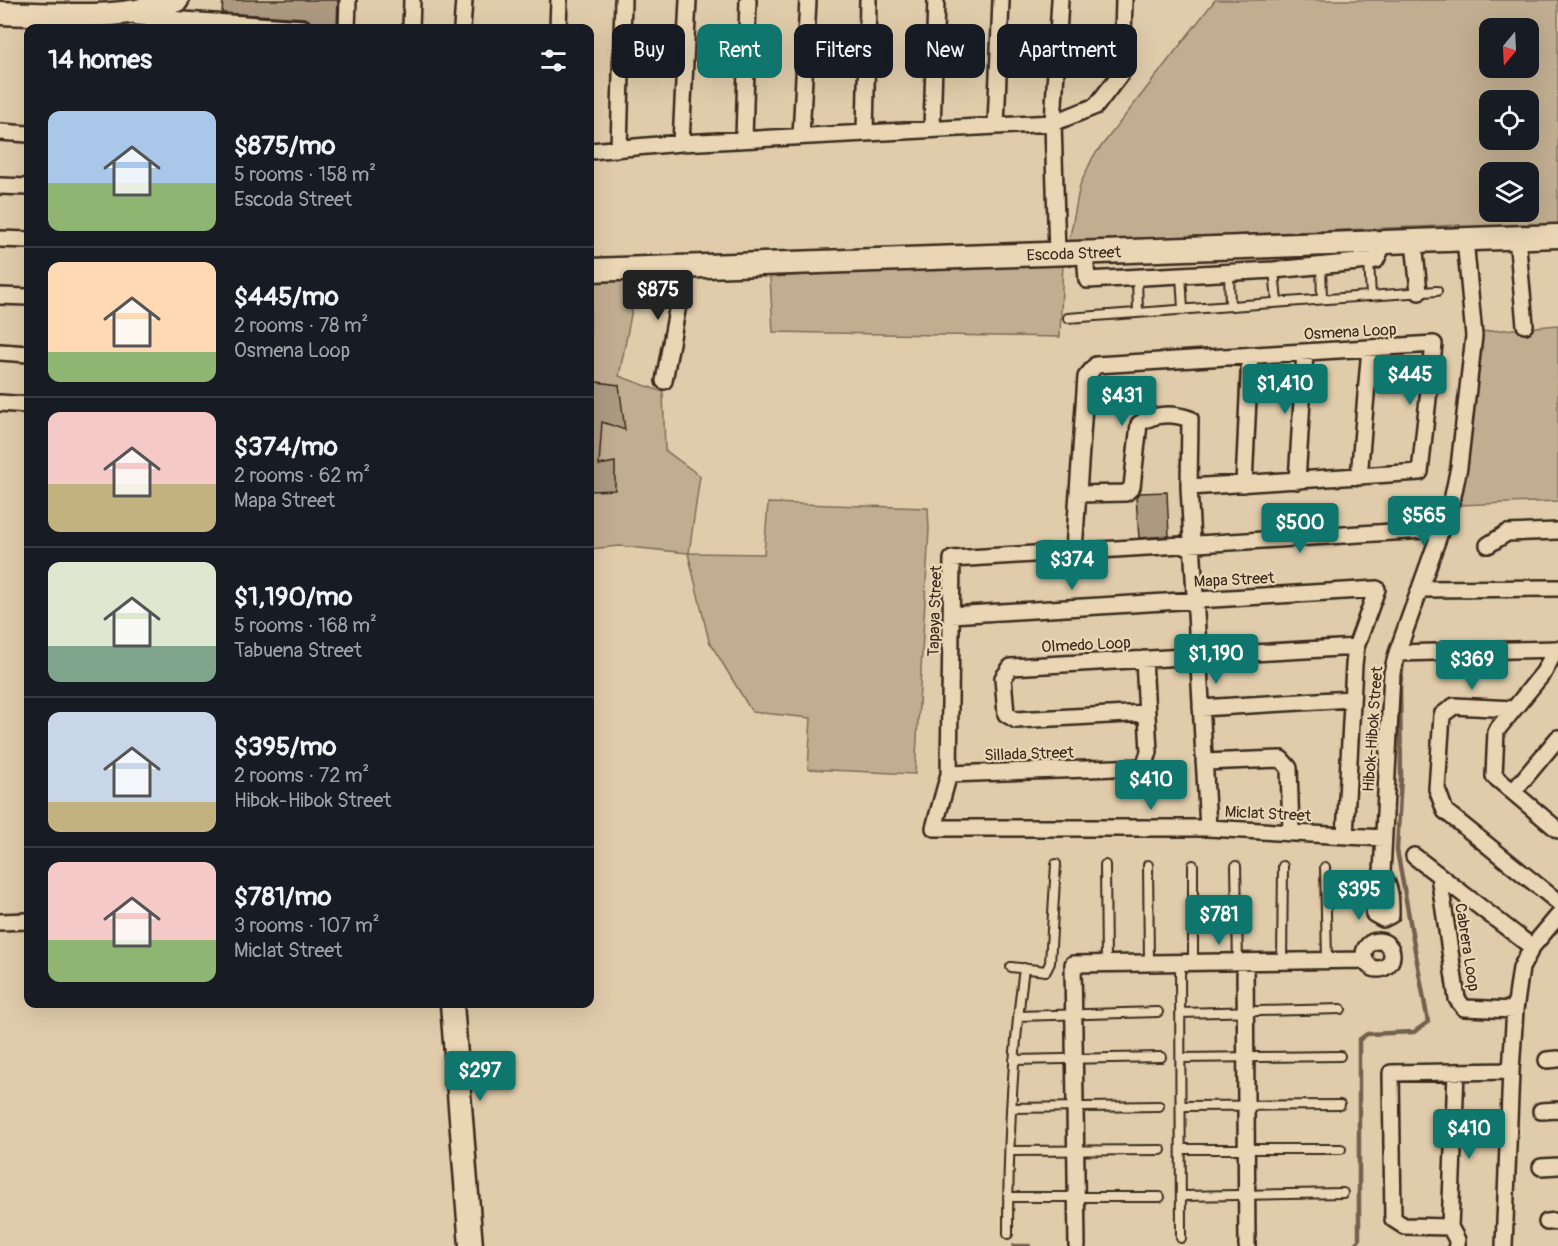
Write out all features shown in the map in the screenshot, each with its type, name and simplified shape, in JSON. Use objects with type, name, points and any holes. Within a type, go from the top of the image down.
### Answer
[{"type":"street","points":[[104,15],[154,9],[177,0]]},
{"type":"street","points":[[347,24],[348,0]]},
{"type":"street","points":[[411,24],[412,0]]},
{"type":"street","points":[[462,24],[464,0]]},
{"type":"street","points":[[558,24],[559,0]]},
{"type":"street","points":[[620,150],[623,0]]},
{"type":"street","points":[[681,143],[688,0]]},
{"type":"street","points":[[744,139],[748,0]]},
{"type":"street","points":[[801,136],[807,0]]},
{"type":"street","points":[[865,133],[868,0]]},
{"type":"street","points":[[932,129],[936,0]]},
{"type":"street","points":[[996,126],[1001,0]]},
{"type":"street","points":[[1057,254],[1053,123],[1060,0]]},
{"type":"street","points":[[594,151],[744,139],[1053,123],[1096,106],[1122,72],[1124,0]]},
{"type":"street","points":[[0,14],[104,15],[242,24]]},
{"type":"street","points":[[0,132],[24,134]]},
{"type":"street","points":[[0,186],[24,187]]},
{"type":"street","name":"Escoda Street","points":[[594,270],[1558,236]]},
{"type":"street","points":[[1517,237],[1525,324]]},
{"type":"street","points":[[0,238],[24,240]]},
{"type":"street","name":"Hibok-Hibok Street","points":[[1382,942],[1383,919],[1374,914],[1374,888],[1382,873],[1392,673],[1453,496],[1459,467],[1474,336],[1465,239]]},
{"type":"street","points":[[1414,240],[1419,292]]},
{"type":"street","points":[[1085,252],[1087,280],[1274,270],[1369,261],[1376,260],[1385,241]]},
{"type":"street","points":[[664,381],[685,267]]},
{"type":"street","points":[[0,296],[24,297]]},
{"type":"street","name":"Osmena Loop","points":[[1074,550],[1086,377],[1096,365],[1434,344],[1419,472],[1189,488]]},
{"type":"street","points":[[1359,477],[1370,348]]},
{"type":"street","points":[[0,352],[24,354]]},
{"type":"street","points":[[1297,481],[1305,352]]},
{"type":"street","points":[[1244,484],[1250,355]]},
{"type":"street","points":[[0,403],[24,405]]},
{"type":"street","points":[[1078,494],[1126,493],[1132,487],[1139,424],[1149,416],[1178,415],[1190,419],[1191,543],[1208,828]]},
{"type":"street","name":"Tapaya Street","points":[[934,828],[950,774],[952,559],[1441,529]]},
{"type":"street","points":[[1488,545],[1507,533],[1558,531]]},
{"type":"street","points":[[1420,589],[1558,588]]},
{"type":"street","name":"Mapa Street","points":[[951,615],[1377,589],[1356,647],[1351,699],[1345,836]]},
{"type":"street","name":"Olmedo Loop","points":[[1147,713],[1016,720],[1006,714],[1003,678],[1011,667],[1356,647]]},
{"type":"street","points":[[1397,653],[1557,649]]},
{"type":"street","points":[[1557,649],[1544,672],[1496,731],[1494,776],[1557,828]]},
{"type":"street","name":"Sillada Street","points":[[950,774],[1144,767],[1149,752],[1144,659]]},
{"type":"street","points":[[1201,708],[1351,699]]},
{"type":"street","points":[[1513,709],[1454,706],[1442,715],[1437,789],[1445,811],[1558,902]]},
{"type":"street","points":[[1513,792],[1558,738]]},
{"type":"street","points":[[1204,762],[1281,759],[1289,768],[1291,831]]},
{"type":"street","name":"Miclat Street","points":[[934,828],[1208,828],[1383,838]]},
{"type":"street","points":[[1414,856],[1532,947]]},
{"type":"street","name":"Cabrera Loop","points":[[1439,876],[1457,999],[1464,1008],[1515,1010]]},
{"type":"street","points":[[1504,1246],[1511,1071],[1515,1010],[1521,968],[1532,947],[1558,916]]},
{"type":"street","points":[[0,922],[24,921]]},
{"type":"street","points":[[1382,942],[1391,950],[1392,959],[1387,966],[1379,969],[1370,967],[1365,960],[1365,951],[1369,944],[1382,942]]},
{"type":"street","points":[[1077,1246],[1073,964],[1365,960]]},
{"type":"street","points":[[1242,963],[1246,1011],[1247,1246]]},
{"type":"street","points":[[452,1008],[471,1246]]},
{"type":"street","points":[[1450,1227],[1404,1227],[1393,1219],[1391,1073],[1511,1071]]},
{"type":"street","points":[[1456,1072],[1450,1227],[1457,1240],[1457,1246]]},
{"type":"street","points":[[1541,1111],[1558,1110]]},
{"type":"street","points":[[1541,1167],[1558,1166]]},
{"type":"lane","points":[[1369,261],[1371,296]]},
{"type":"lane","points":[[1320,265],[1323,299]]},
{"type":"lane","points":[[1274,270],[1277,303]]},
{"type":"lane","points":[[1229,272],[1230,306]]},
{"type":"lane","points":[[1181,274],[1183,310]]},
{"type":"lane","points":[[1137,277],[1138,313]]},
{"type":"lane","points":[[1068,318],[1437,291]]},
{"type":"lane","points":[[1011,967],[1046,971],[1050,963],[1056,864]]},
{"type":"lane","points":[[1105,865],[1106,963]]},
{"type":"lane","points":[[1148,865],[1149,963]]},
{"type":"lane","points":[[1181,1238],[1180,1012],[1193,865]]},
{"type":"lane","points":[[1236,866],[1242,963]]},
{"type":"lane","points":[[1282,962],[1283,866]]},
{"type":"lane","points":[[1325,867],[1327,960]]},
{"type":"lane","points":[[1008,1234],[1011,1108],[1024,968]]},
{"type":"lane","points":[[1180,1012],[1341,1009]]},
{"type":"lane","points":[[1018,1016],[1158,1012]]},
{"type":"lane","points":[[1181,1058],[1340,1056]]},
{"type":"lane","points":[[1014,1060],[1161,1057]]},
{"type":"lane","points":[[1181,1106],[1340,1105]]},
{"type":"lane","points":[[1011,1108],[1159,1106]]},
{"type":"lane","points":[[1181,1149],[1341,1149]]},
{"type":"lane","points":[[1010,1151],[1161,1150]]},
{"type":"lane","points":[[1182,1196],[1343,1193]]},
{"type":"lane","points":[[1008,1197],[1160,1197]]},
{"type":"shaded area","points":[[1215,0],[1558,0],[1558,227],[1461,230],[1460,225],[1069,242],[1080,185],[1093,157]]},
{"type":"shaded area","points":[[1063,262],[1060,337],[773,332],[770,277]]},
{"type":"shaded area","points":[[638,279],[619,376],[663,392],[665,450],[700,476],[689,553],[764,554],[768,503],[928,508],[929,530],[915,774],[808,769],[811,718],[752,712],[709,641],[688,553],[619,546],[594,549],[594,280]]},
{"type":"shaded area","points":[[1558,325],[1558,501],[1459,505],[1482,341],[1481,332]]},
{"type":"building","points":[[223,0],[338,0],[337,24],[311,24],[304,18],[222,13]]},
{"type":"building","points":[[594,382],[619,385],[625,430],[602,422],[599,465],[615,462],[615,490],[594,491]]},
{"type":"building","points":[[1167,492],[1169,536],[1139,538],[1136,497],[1139,493]]},
{"type":"waterway","points":[[1353,1246],[1359,1240],[1359,1040],[1367,1034],[1414,1032],[1428,1022],[1397,850],[1401,776],[1400,687],[1403,662]]},
{"type":"waterway","points":[[1014,1246],[1029,1246]]}]
